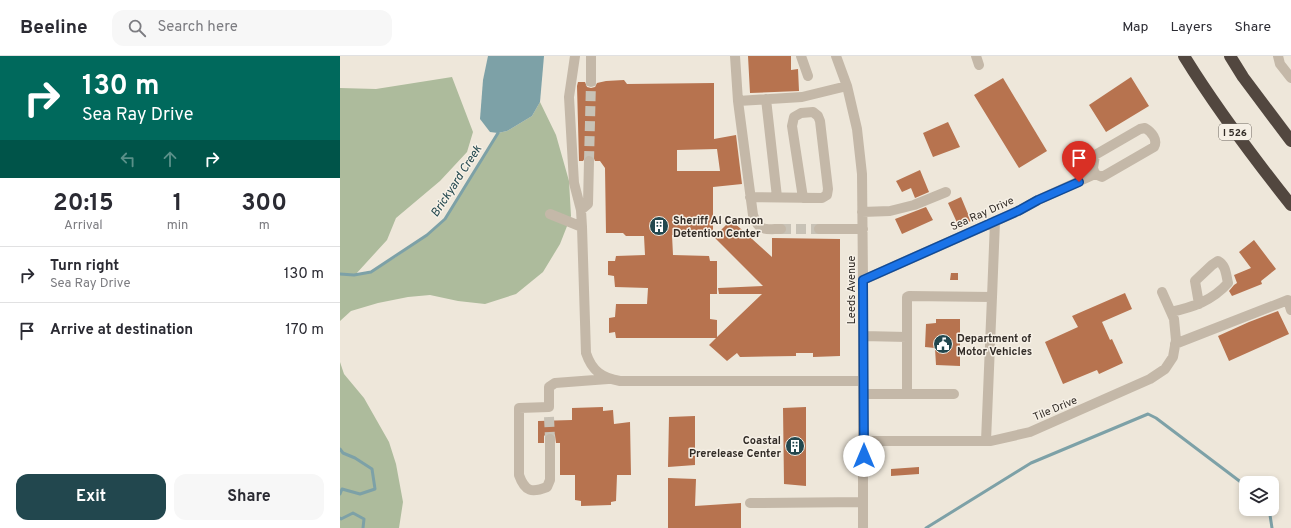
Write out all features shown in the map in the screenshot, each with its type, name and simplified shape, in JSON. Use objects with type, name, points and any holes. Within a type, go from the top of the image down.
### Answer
[{"type":"highway","name":"I 526","points":[[1184,56],[1220,112],[1262,169],[1291,205]]},
{"type":"highway","points":[[1230,56],[1243,78],[1291,140]]},
{"type":"street","points":[[575,56],[569,97],[574,183],[581,210],[586,353],[590,364],[608,380]]},
{"type":"street","points":[[591,56],[591,82]]},
{"type":"street","points":[[735,56],[738,101],[753,216],[756,225],[763,229],[781,229]]},
{"type":"street","points":[[801,56],[808,76]]},
{"type":"street","name":"Leeds Avenue","points":[[836,56],[847,86],[857,128],[862,174],[864,528]]},
{"type":"street","points":[[1278,56],[1280,64],[1291,78]]},
{"type":"street","points":[[738,101],[802,97],[847,86]]},
{"type":"street","points":[[766,99],[777,197]]},
{"type":"street","points":[[750,197],[777,197],[803,198],[822,198],[826,195],[828,189],[820,121],[818,116],[813,112],[801,112],[794,117],[792,126],[803,198]]},
{"type":"street","name":"Sea Ray Drive","points":[[863,280],[1018,211],[1038,200],[1092,176],[1102,178],[1154,148],[1156,140],[1146,128],[1140,129],[1095,155],[1092,176]]},
{"type":"street","points":[[581,210],[588,204],[590,160]]},
{"type":"street","points":[[862,212],[890,211],[914,205],[946,192]]},
{"type":"street","points":[[550,214],[582,227]]},
{"type":"street","points":[[986,441],[994,221]]},
{"type":"street","points":[[819,229],[863,229]]},
{"type":"street","name":"Tile Drive","points":[[864,441],[991,441],[1030,432],[1150,379],[1165,369],[1173,357],[1176,340],[1174,320],[1162,292]]},
{"type":"street","points":[[907,394],[907,297],[992,297]]},
{"type":"street","points":[[1175,344],[1288,300],[1291,310]]},
{"type":"street","points":[[1171,312],[1200,304]]},
{"type":"street","points":[[863,336],[907,337]]},
{"type":"street","points":[[550,439],[550,480],[547,487],[537,491],[529,490],[521,482],[519,475],[519,408],[549,412],[549,387],[555,383],[608,380],[620,382],[863,381]]},
{"type":"street","points":[[863,394],[954,394]]},
{"type":"street","points":[[750,503],[864,502]]},
{"type":"green space","points":[[452,77],[473,132],[467,152],[440,181],[396,218],[387,240],[355,275],[371,272],[396,257],[427,235],[445,219],[498,133],[507,131],[532,116],[540,102],[556,135],[569,181],[571,216],[560,244],[543,272],[516,294],[485,304],[458,301],[430,295],[408,297],[378,303],[351,311],[340,321],[340,88],[376,89]]},
{"type":"green space","points":[[340,362],[344,374],[364,398],[389,442],[396,464],[403,502],[399,528],[340,528]]},
{"type":"water","points":[[488,56],[544,56],[540,102],[532,116],[507,131],[498,133],[490,132],[480,119],[483,80]]},
{"type":"building","points":[[748,56],[791,56],[791,70],[798,69],[799,91],[750,93]]},
{"type":"building","points":[[1131,77],[1149,106],[1106,132],[1089,105]]},
{"type":"building","points":[[1003,78],[1047,151],[1019,168],[974,95]]},
{"type":"building","name":"Sheriff Al Cannon Detention Center","points":[[624,80],[627,84],[714,83],[714,139],[736,135],[742,184],[713,187],[713,235],[672,235],[673,255],[709,256],[710,261],[717,261],[717,294],[710,294],[710,319],[717,320],[717,337],[762,294],[719,294],[718,288],[763,286],[714,237],[731,220],[772,257],[772,238],[840,239],[840,356],[813,357],[813,353],[796,353],[796,356],[740,357],[737,353],[727,361],[709,345],[716,338],[616,338],[615,332],[609,333],[609,318],[615,317],[616,304],[647,304],[648,288],[615,287],[614,276],[608,275],[608,261],[615,261],[616,256],[645,255],[644,236],[626,236],[623,233],[606,233],[605,168],[600,161],[595,161],[593,156],[590,155],[586,156],[583,161],[579,161],[578,82],[585,82],[587,87],[591,88],[595,87],[597,83]],"holes":[[[717,149],[720,171],[677,171],[677,150]]]},
{"type":"building","points":[[948,122],[960,147],[933,157],[923,133]]},
{"type":"building","points":[[920,170],[929,192],[915,198],[911,188],[902,192],[896,181]]},
{"type":"building","points":[[961,197],[971,221],[959,227],[948,203]]},
{"type":"building","points":[[926,207],[933,220],[902,234],[895,219]]},
{"type":"building","points":[[1254,240],[1276,269],[1261,281],[1262,284],[1232,296],[1229,291],[1237,283],[1234,275],[1251,268],[1239,252]]},
{"type":"building","points":[[951,273],[958,273],[958,280],[950,280]]},
{"type":"building","points":[[1125,293],[1132,309],[1102,322],[1123,363],[1099,374],[1097,370],[1063,384],[1045,342],[1078,327],[1072,316]]},
{"type":"building","points":[[1278,311],[1289,334],[1229,361],[1218,336]]},
{"type":"building","name":"Department of Motor Vehicles","points":[[936,319],[960,319],[960,366],[936,365],[935,348],[925,347],[926,324],[936,323]]},
{"type":"building","points":[[603,407],[603,411],[613,410],[614,424],[630,422],[631,475],[617,475],[616,501],[611,502],[611,505],[581,506],[581,501],[575,500],[575,475],[560,475],[560,443],[556,443],[555,435],[553,433],[547,433],[544,436],[544,443],[538,443],[538,421],[572,420],[572,408]]},
{"type":"building","name":"Coastal Prerelease Center","points":[[806,407],[806,486],[784,484],[783,408]]},
{"type":"building","points":[[695,416],[695,465],[668,467],[669,417]]},
{"type":"building","points":[[919,467],[919,474],[891,476],[891,469]]},
{"type":"building","points":[[668,478],[696,479],[695,506],[741,503],[741,528],[668,528]]},
{"type":"waterway","name":"Brickyard Creek","points":[[340,274],[354,275],[371,272],[427,235],[445,219],[498,133]]},
{"type":"waterway","points":[[926,528],[1031,463],[1148,414],[1156,418],[1239,481]]},
{"type":"waterway","points":[[340,449],[343,453],[355,458],[372,469],[375,489],[360,494],[342,489],[340,494]]},
{"type":"waterway","points":[[340,518],[341,519],[353,513],[364,519],[363,528]]},
{"type":"waterway","points":[[1270,516],[1272,528]]},
{"type":"tunnel","points":[[589,161],[591,82]]},
{"type":"tunnel","points":[[781,229],[819,229]]},
{"type":"tunnel","points":[[549,417],[550,439]]},
{"type":"place","name":"Sheriff Al Cannon Detention Center","points":[[659,226]]},
{"type":"place","name":"Department of Motor Vehicles","points":[[943,344]]},
{"type":"place","name":"Coastal Prerelease Center","points":[[795,446]]},
{"type":"route","points":[[864,456],[863,280],[1018,211],[1038,200],[1079,182]]}]
